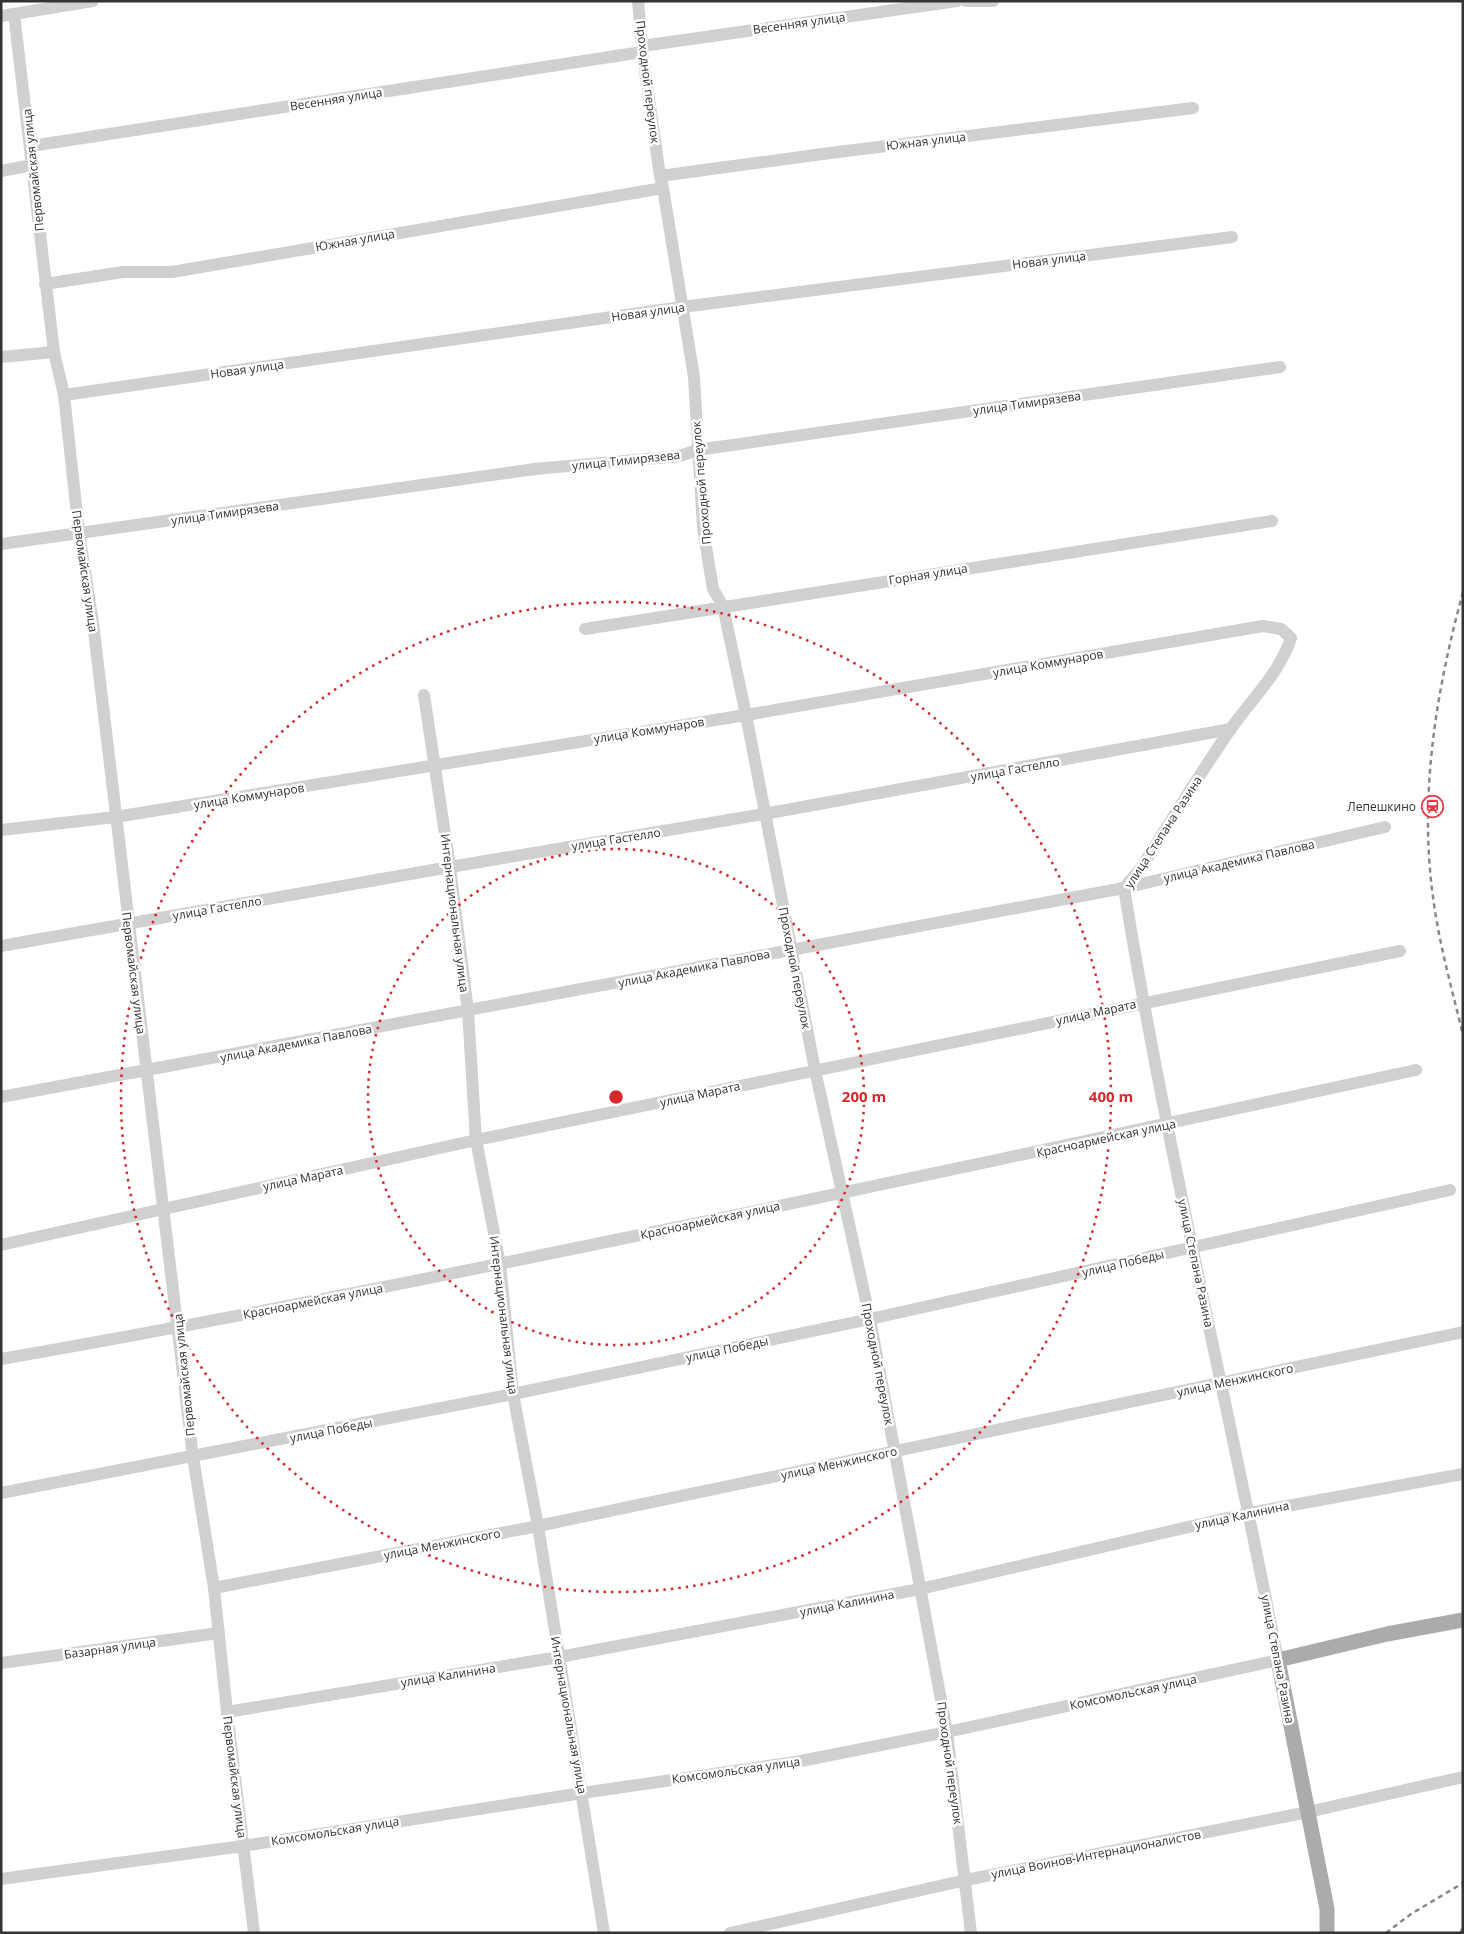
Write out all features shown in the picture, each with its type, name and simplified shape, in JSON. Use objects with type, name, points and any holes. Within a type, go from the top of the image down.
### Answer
[{"type":"main road","name":"Комсомольская улица","points":[[1278,1660],[1387,1634],[1463,1620]]},
{"type":"main road","name":"улица Степана Разина","points":[[1278,1660],[1327,1909],[1327,1933]]},
{"type":"street","points":[[8,15],[93,1]]},
{"type":"street","name":"Проходной переулок","points":[[638,1],[642,49],[694,377],[703,528],[714,589],[722,606],[746,715],[815,1070],[870,1319],[947,1732],[972,1933]]},
{"type":"street","name":"Весенняя улица","points":[[30,146],[957,1]]},
{"type":"street","points":[[966,1],[993,1]]},
{"type":"street","name":"Первомайская улица","points":[[8,15],[33,165],[54,352],[64,395],[79,533],[93,623],[193,1457],[214,1588],[226,1712],[254,1933]]},
{"type":"street","name":"Южная улица","points":[[45,284],[123,272],[172,272],[830,153],[1193,108]]},
{"type":"street","points":[[1,171],[33,165]]},
{"type":"street","name":"Новая улица","points":[[64,395],[682,307],[1232,237]]},
{"type":"street","points":[[1,357],[54,352]]},
{"type":"street","name":"улица Тимирязева","points":[[1,544],[536,469],[680,456],[697,450],[1280,366]]},
{"type":"street","name":"Горная улица","points":[[584,629],[1272,521]]},
{"type":"street","name":"улица Коммунаров","points":[[1,830],[115,817],[746,715],[1263,626],[1281,629],[1291,638]]},
{"type":"street","name":"улица Степана Разина","points":[[1278,1660],[1249,1512],[1142,1002],[1124,888],[1141,868],[1230,729],[1271,678],[1291,638]]},
{"type":"street","name":"Интернациональная улица","points":[[424,695],[450,867],[468,1011],[476,1140],[500,1264],[513,1394],[538,1526],[604,1933]]},
{"type":"street","name":"улица Гастелло","points":[[1,946],[764,814],[1230,729]]},
{"type":"street","name":"улица Академика Павлова","points":[[1,1097],[1124,888],[1385,827]]},
{"type":"street","name":"улица Марата","points":[[1,1245],[476,1140],[1400,950]]},
{"type":"street","name":"Красноармейская улица","points":[[1,1359],[179,1328],[500,1264],[1167,1125],[1416,1070]]},
{"type":"street","name":"улица Победы","points":[[1,1493],[513,1394],[870,1319],[1450,1190]]},
{"type":"street","name":"улица Менжинского","points":[[214,1588],[538,1526],[1463,1332]]},
{"type":"street","name":"улица Калинина","points":[[226,1712],[559,1657],[920,1589],[1249,1512],[1463,1474]]},
{"type":"street","name":"Базарная улица","points":[[1,1663],[218,1633]]},
{"type":"street","name":"Комсомольская улица","points":[[1,1879],[243,1846],[796,1762],[947,1732],[1278,1660]]},
{"type":"street","name":"улица Воинов-Интернационалистов","points":[[730,1933],[966,1880],[1308,1812],[1463,1776]]},
{"type":"railway","points":[[1463,592],[1453,629],[1438,705],[1429,782],[1428,820],[1429,859],[1433,897],[1446,966],[1463,1035]]},
{"type":"railway","points":[[1386,1933],[1411,1914],[1463,1883]]},
{"type":"railway","points":[[1460,1933],[1463,1928]]},
{"type":"place","name":"Лепешкино","points":[[1432,806]]}]
